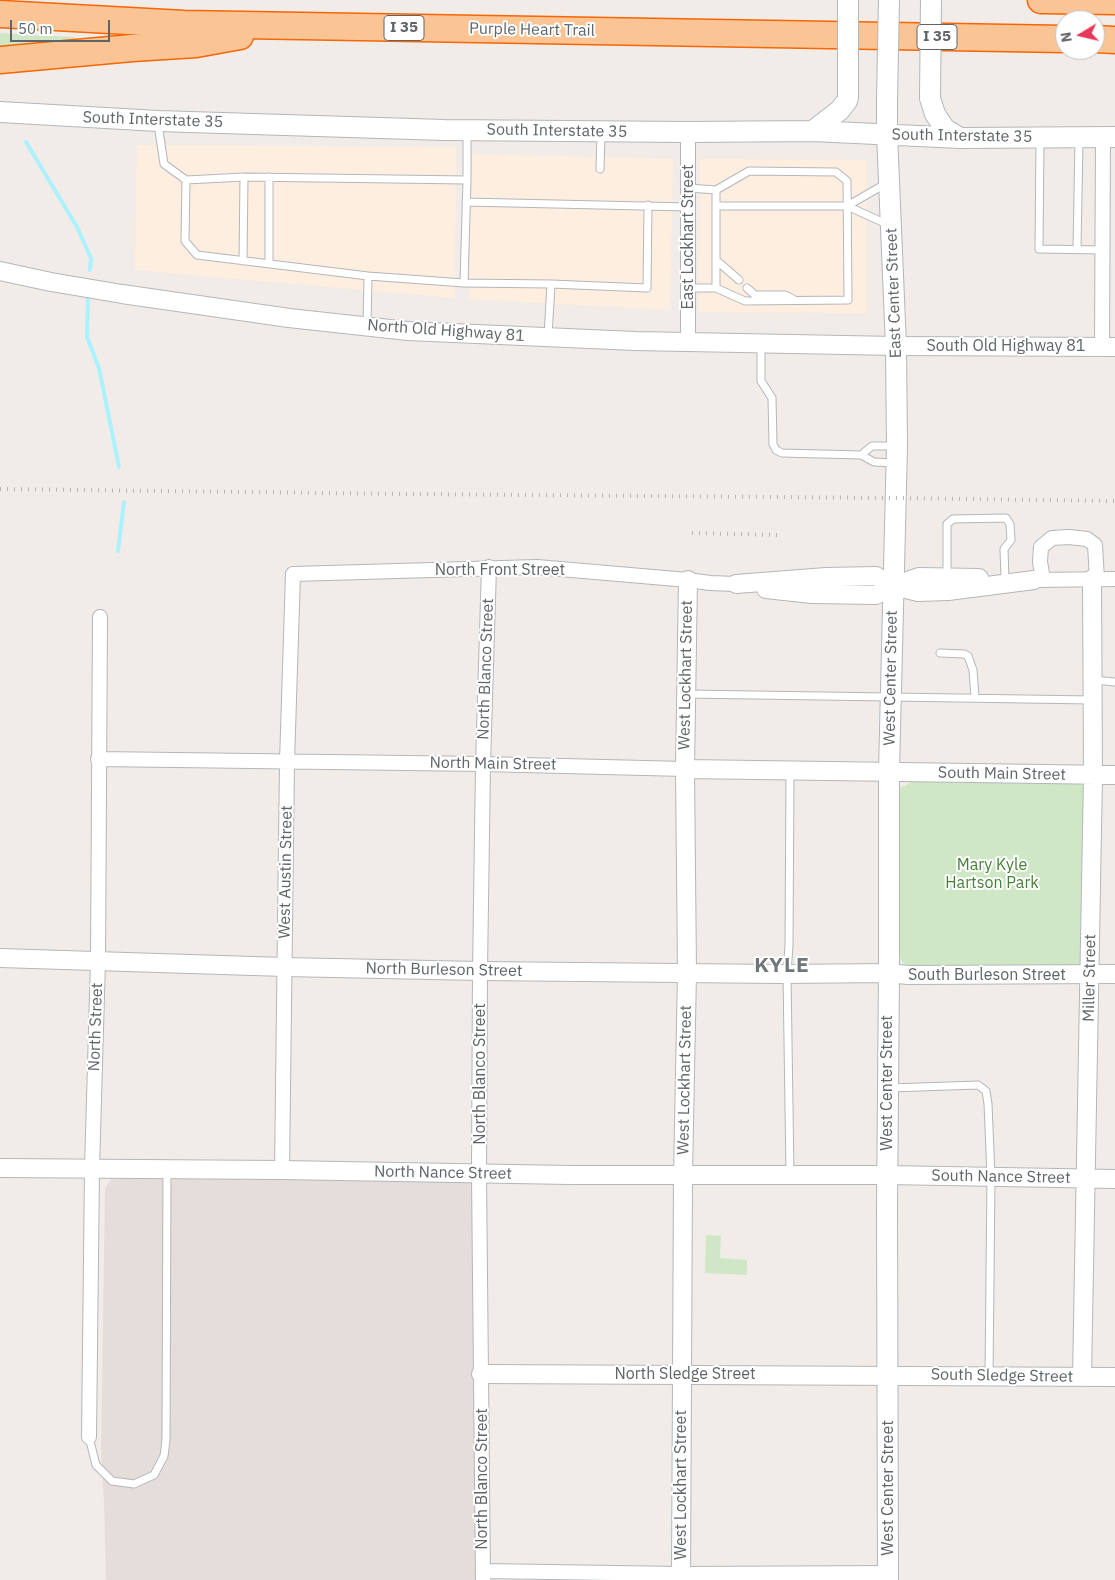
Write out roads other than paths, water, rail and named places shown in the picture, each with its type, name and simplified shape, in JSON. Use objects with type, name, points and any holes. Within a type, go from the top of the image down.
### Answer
[{"type":"highway","points":[[1041,0],[1115,1]]},
{"type":"highway","name":"Purple Heart Trail","points":[[0,14],[140,22],[299,26],[1055,39]]},
{"type":"highway","points":[[0,60],[196,44],[299,26]]},
{"type":"main road","points":[[813,131],[840,110],[847,101],[848,0]]},
{"type":"main road","name":"East Center Street","points":[[889,0],[887,134],[896,346],[897,455],[893,586]]},
{"type":"main road","points":[[931,0],[930,98],[935,114],[945,129],[960,138]]},
{"type":"main road","name":"South Interstate 35","points":[[0,112],[158,121],[466,130],[813,131],[960,138],[1109,137]]},
{"type":"main road","name":"West Center Street","points":[[888,1577],[887,1088],[889,771],[893,586]]},
{"type":"street","name":"East Lockhart Street","points":[[688,132],[688,342]]},
{"type":"street","points":[[1108,347],[1102,250],[1109,137]]},
{"type":"street","name":"North Old Highway 81","points":[[0,271],[122,294],[289,318],[408,330],[688,342],[896,346]]},
{"type":"street","name":"South Old Highway 81","points":[[896,346],[1108,347]]},
{"type":"street","points":[[1039,580],[1042,547],[1052,538],[1069,537],[1087,539],[1095,545],[1095,579]]},
{"type":"street","name":"North Blanco Street","points":[[483,1576],[479,1173],[480,971],[483,764],[489,567]]},
{"type":"street","name":"North Front Street","points":[[293,574],[536,567],[688,580],[710,584],[736,584],[778,591],[876,595],[893,586]]},
{"type":"street","name":"West Austin Street","points":[[282,1170],[287,762],[293,574]]},
{"type":"street","points":[[893,586],[918,592],[948,584],[1005,579],[1039,580]]},
{"type":"street","name":"Miller Street","points":[[1082,1377],[1091,975],[1092,700],[1095,579]]},
{"type":"street","points":[[948,584],[1115,579]]},
{"type":"street","name":"West Lockhart Street","points":[[681,1577],[681,1375],[687,972],[685,769],[688,580]]},
{"type":"street","name":"North Street","points":[[89,1437],[92,1169],[98,960],[100,617]]},
{"type":"street","name":"North Main Street","points":[[98,759],[483,764],[790,771],[889,771]]},
{"type":"street","name":"South Main Street","points":[[889,771],[1115,775]]},
{"type":"street","name":"North Burleson Street","points":[[0,958],[480,971],[889,973]]},
{"type":"street","name":"South Burleson Street","points":[[889,973],[908,975],[1115,974]]},
{"type":"street","name":"North Nance Street","points":[[0,1168],[683,1175],[887,1175]]},
{"type":"street","name":"South Nance Street","points":[[887,1175],[1115,1180]]},
{"type":"street","name":"North Sledge Street","points":[[481,1374],[888,1375]]},
{"type":"street","name":"South Sledge Street","points":[[888,1375],[1115,1377]]},
{"type":"street","points":[[483,1576],[888,1577]]},
{"type":"lane","points":[[158,121],[164,164],[186,180],[244,177],[467,180]]},
{"type":"lane","points":[[464,283],[467,180],[466,130]]},
{"type":"lane","points":[[600,169],[601,131]]},
{"type":"lane","points":[[1040,137],[1039,249],[1102,250]]},
{"type":"lane","points":[[1077,249],[1079,137]]},
{"type":"lane","points":[[688,188],[716,190],[749,170],[836,172],[847,181],[848,300],[744,301],[716,288],[688,288]]},
{"type":"lane","points":[[242,260],[244,177]]},
{"type":"lane","points":[[269,177],[269,264]]},
{"type":"lane","points":[[186,180],[185,241],[196,255],[368,276],[464,283],[647,288],[648,205]]},
{"type":"lane","points":[[847,206],[889,182]]},
{"type":"lane","points":[[716,190],[716,288]]},
{"type":"lane","points":[[466,202],[688,207]]},
{"type":"lane","points":[[717,206],[847,206],[891,225]]},
{"type":"lane","points":[[716,260],[739,280]]},
{"type":"lane","points":[[367,326],[368,276]]},
{"type":"lane","points":[[548,337],[551,284]]},
{"type":"lane","points":[[746,288],[755,295],[785,295],[796,301]]},
{"type":"lane","points":[[761,343],[761,381],[772,398],[773,444],[776,450],[782,454],[860,455],[874,462],[897,455]]},
{"type":"lane","points":[[860,455],[872,446],[897,455]]},
{"type":"lane","points":[[948,584],[947,524],[953,519],[1006,518],[1010,524],[1011,540],[1004,549],[1005,579]]},
{"type":"lane","points":[[940,654],[964,654],[968,656],[973,670],[975,697]]},
{"type":"lane","points":[[1093,680],[1115,682]]},
{"type":"lane","points":[[686,694],[1092,700]]},
{"type":"lane","points":[[790,771],[789,945],[787,974],[790,1174]]},
{"type":"lane","points":[[887,1088],[959,1084],[978,1085],[986,1091],[991,1176],[989,1376]]},
{"type":"lane","points":[[89,1437],[96,1465],[112,1481],[134,1484],[154,1475],[164,1456],[166,1440],[167,1169]]},
{"type":"waterway","points":[[26,142],[77,227],[91,258],[90,270]]},
{"type":"waterway","points":[[88,297],[87,337],[99,368],[119,467]]},
{"type":"waterway","points":[[118,551],[124,502]]},
{"type":"railway","points":[[0,489],[1115,501]]},
{"type":"railway","points":[[692,533],[778,535]]},
{"type":"district","name":"KYLE","points":[[782,966]]},
{"type":"park label","name":"Mary Kyle Hartson Park","points":[[992,874]]}]
